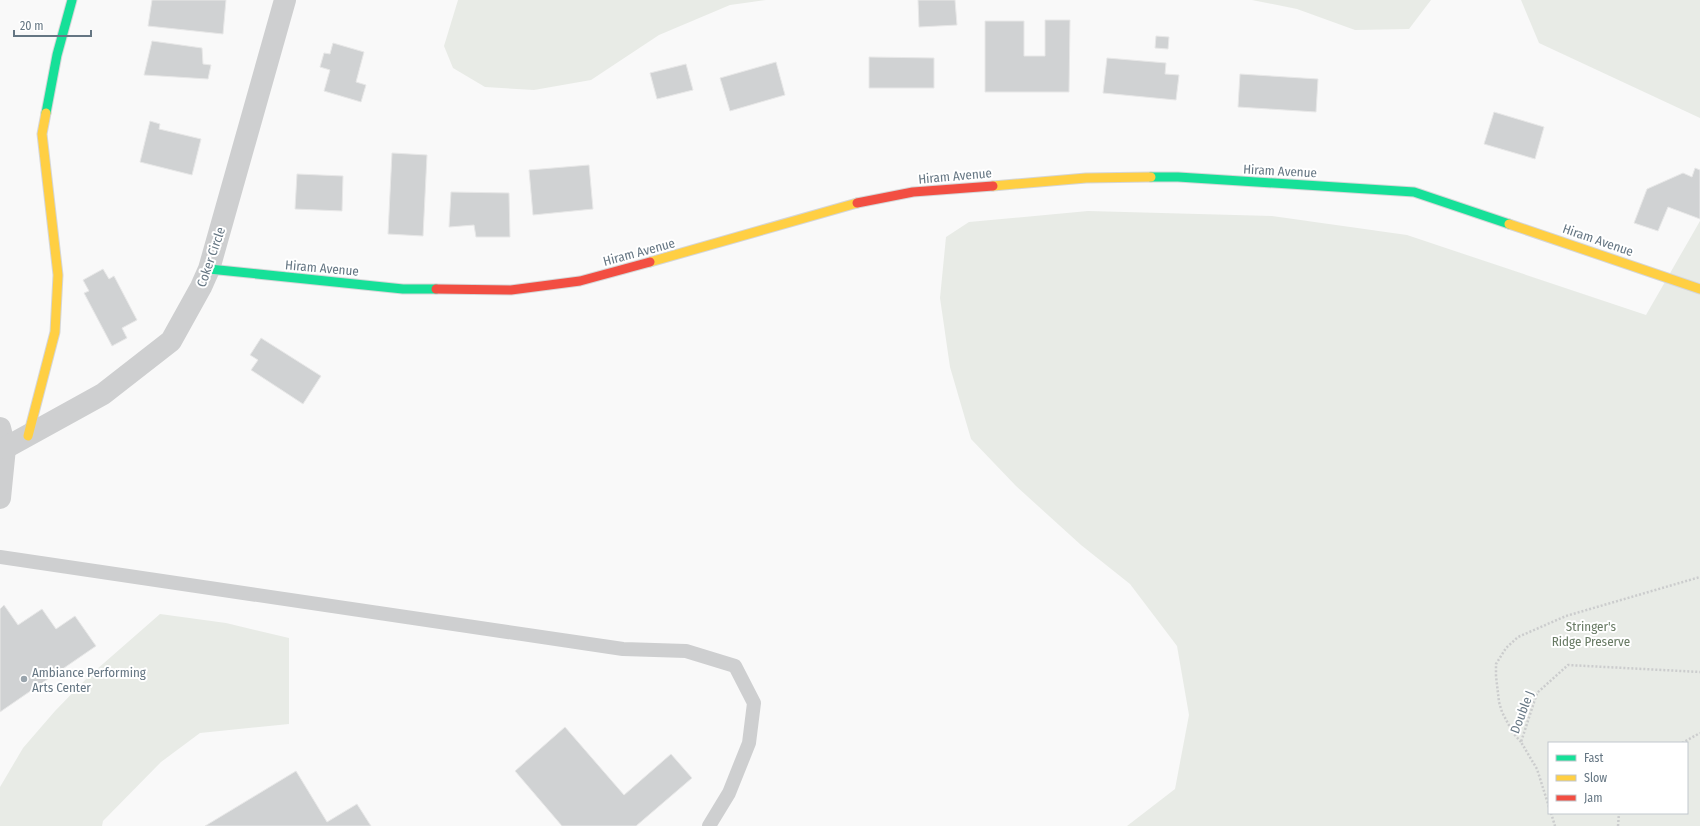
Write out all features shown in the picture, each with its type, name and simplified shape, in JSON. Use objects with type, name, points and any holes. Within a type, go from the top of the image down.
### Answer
[{"type":"street","points":[[28,436],[55,332],[58,276],[42,134],[56,55],[72,0]]},
{"type":"street","name":"Coker Circle","points":[[5,448],[103,394],[171,341],[201,287],[209,269],[285,0]]},
{"type":"street","name":"Hiram Avenue","points":[[209,269],[264,276],[403,289],[511,290],[580,281],[684,253],[845,206],[913,192],[1086,178],[1178,178],[1414,192],[1700,288]]},
{"type":"street","points":[[0,428],[5,448],[0,498]]},
{"type":"lane","points":[[0,557],[623,650],[686,651],[735,666],[754,703],[749,743],[729,793],[709,826]]},
{"type":"path","points":[[1521,742],[1513,733],[1498,702],[1496,664],[1506,648],[1518,637],[1566,616],[1592,610],[1633,596],[1700,577]]},
{"type":"path","name":"Double J","points":[[1548,804],[1537,769],[1521,742],[1537,693],[1568,665],[1700,672]]},
{"type":"path","points":[[1684,742],[1700,733]]},
{"type":"path","points":[[1551,814],[1555,826]]},
{"type":"path","points":[[1618,826],[1619,814]]},
{"type":"green space","points":[[458,0],[766,0],[730,5],[659,35],[591,80],[534,90],[485,87],[453,68],[444,46]]},
{"type":"green space","points":[[1252,0],[1431,0],[1409,29],[1355,30],[1297,9]]},
{"type":"green space","points":[[1521,0],[1700,0],[1700,118],[1539,43]]},
{"type":"green space","name":"Stringer's Ridge Preserve","points":[[1088,211],[1272,216],[1407,235],[1646,315],[1700,221],[1700,826],[1127,826],[1175,789],[1189,715],[1177,646],[1130,584],[1081,545],[1016,486],[971,439],[950,367],[940,298],[946,237],[969,222]]},
{"type":"green space","points":[[160,614],[226,623],[289,638],[289,724],[200,733],[161,762],[103,821],[102,826],[0,826],[0,787],[23,748],[55,711],[88,677]]},
{"type":"building","points":[[152,0],[226,0],[223,34],[148,26]]},
{"type":"building","points":[[918,0],[955,0],[957,25],[919,27]]},
{"type":"building","points":[[1045,20],[1070,20],[1069,92],[985,92],[985,21],[1024,21],[1024,56],[1045,56]]},
{"type":"building","points":[[1156,36],[1169,37],[1168,49],[1155,48]]},
{"type":"building","points":[[152,41],[202,48],[203,64],[211,65],[208,79],[144,75]]},
{"type":"building","points":[[333,43],[364,52],[356,82],[366,85],[361,102],[324,91],[330,70],[320,67],[324,53],[330,54]]},
{"type":"building","points":[[869,57],[934,58],[934,88],[869,88]]},
{"type":"building","points":[[1107,58],[1166,63],[1165,74],[1179,75],[1176,100],[1103,93]]},
{"type":"building","points":[[776,62],[785,95],[730,111],[720,78]]},
{"type":"building","points":[[686,64],[693,90],[657,99],[650,73]]},
{"type":"building","points":[[1240,74],[1318,79],[1316,112],[1238,107]]},
{"type":"building","points":[[1494,112],[1544,127],[1535,159],[1484,144]]},
{"type":"building","points":[[150,121],[160,124],[159,129],[201,139],[192,175],[140,162]]},
{"type":"building","points":[[392,153],[427,155],[423,236],[388,234]]},
{"type":"building","points":[[589,165],[593,209],[533,215],[529,170]]},
{"type":"building","points":[[1695,168],[1700,170],[1700,219],[1668,207],[1658,231],[1634,223],[1647,189],[1683,173],[1692,177]]},
{"type":"building","points":[[297,174],[343,176],[342,211],[295,209]]},
{"type":"building","points":[[451,192],[509,193],[510,237],[476,237],[474,225],[449,227]]},
{"type":"building","points":[[103,269],[109,279],[114,276],[137,320],[122,328],[127,338],[112,346],[84,293],[89,291],[83,280]]},
{"type":"building","points":[[261,338],[321,376],[303,404],[251,370],[258,360],[250,355]]},
{"type":"building","name":"Ambiance Performing Arts Center","points":[[4,605],[18,625],[42,609],[56,629],[75,616],[96,646],[0,712],[0,609]]},
{"type":"building","points":[[565,727],[624,795],[671,754],[692,778],[636,826],[562,826],[515,771]]},
{"type":"building","points":[[296,771],[327,822],[357,804],[371,826],[205,826]]},
{"type":"traffic: fast","points":[[46,113],[57,55],[72,0]]},
{"type":"traffic: fast","points":[[1151,177],[1178,177],[1414,192],[1509,224]]},
{"type":"traffic: fast","points":[[209,269],[403,289],[436,289]]},
{"type":"traffic: slow","points":[[28,436],[55,332],[58,275],[42,134],[46,113]]},
{"type":"traffic: slow","points":[[993,186],[1086,178],[1151,177]]},
{"type":"traffic: slow","points":[[650,262],[857,203]]},
{"type":"traffic: slow","points":[[1509,224],[1700,289]]},
{"type":"traffic: jam","points":[[857,203],[913,192],[993,186]]},
{"type":"traffic: jam","points":[[436,289],[511,290],[580,281],[650,262]]},
{"type":"place","name":"Ambiance Performing Arts Center","points":[[24,679]]}]
